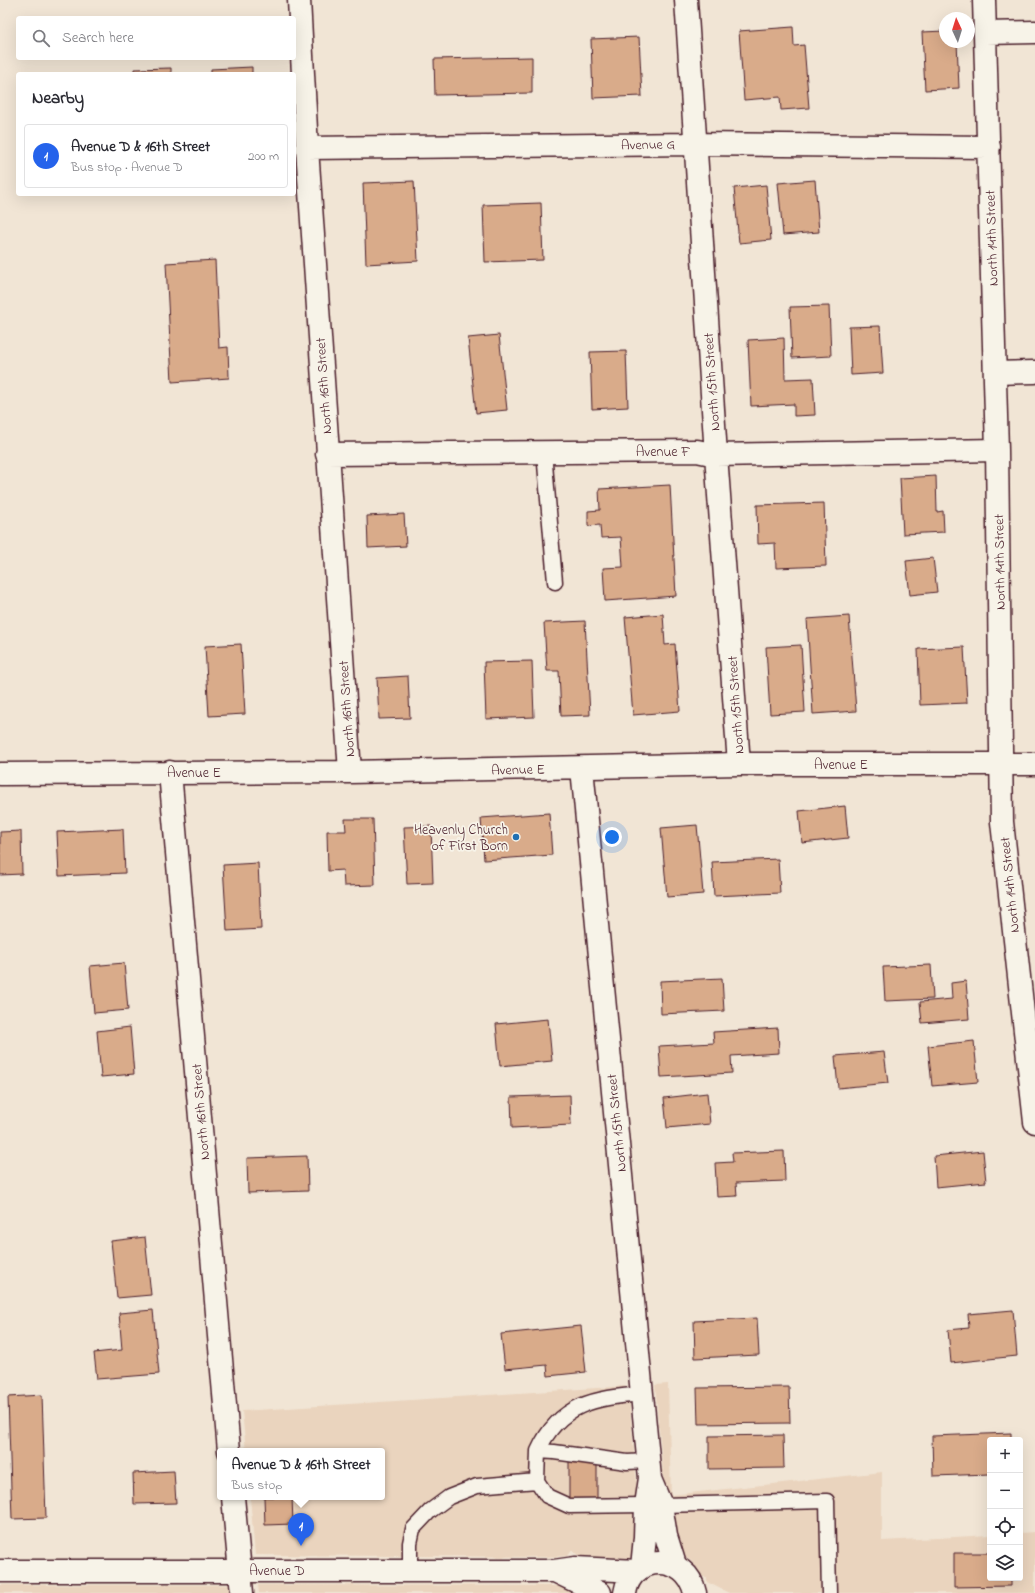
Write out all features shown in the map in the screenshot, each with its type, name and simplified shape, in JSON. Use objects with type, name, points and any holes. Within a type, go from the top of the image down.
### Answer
[{"type":"street","name":"North 16th Street","points":[[299,0],[327,454],[350,772]]},
{"type":"street","name":"North 15th Street","points":[[686,0],[716,455],[739,764]]},
{"type":"street","name":"North 14th Street","points":[[984,0],[998,450],[1002,822],[1034,1110]]},
{"type":"street","points":[[985,33],[1035,32]]},
{"type":"street","name":"Avenue G","points":[[307,148],[695,144],[989,147]]},
{"type":"street","points":[[995,374],[1035,372]]},
{"type":"street","name":"Avenue F","points":[[327,454],[698,451],[716,455],[998,450]]},
{"type":"street","name":"Avenue E","points":[[0,774],[350,772],[739,764],[1035,764]]},
{"type":"street","name":"North 15th Street","points":[[582,768],[653,1505],[666,1536],[675,1565]]},
{"type":"street","name":"North 16th Street","points":[[170,772],[229,1448]]},
{"type":"street","points":[[233,1500],[242,1593]]},
{"type":"street","name":"North 15th Street","points":[[640,1569],[653,1505]]},
{"type":"street","name":"Avenue D","points":[[0,1571],[554,1570],[575,1568],[640,1569],[653,1563],[675,1565]]},
{"type":"street","points":[[675,1565],[689,1577],[697,1591]]},
{"type":"street","points":[[625,1593],[630,1579],[640,1569]]},
{"type":"street","name":"Avenue D","points":[[554,1570],[600,1593]]},
{"type":"lane","points":[[544,452],[554,582]]},
{"type":"lane","points":[[642,1394],[610,1396],[582,1404],[556,1422],[544,1438],[538,1451],[538,1481],[547,1496],[569,1506],[827,1501],[830,1593]]},
{"type":"lane","points":[[538,1451],[627,1462],[649,1470]]},
{"type":"lane","points":[[410,1571],[410,1543],[412,1529],[430,1511],[449,1497],[477,1486],[538,1481]]},
{"type":"shaded area","points":[[668,1384],[671,1495],[882,1472],[882,1541],[987,1535],[987,1581],[1023,1581],[1023,1533],[1035,1532],[1035,1593],[729,1593],[707,1582],[707,1577],[702,1577],[698,1569],[690,1560],[680,1555],[665,1494],[655,1385]]},
{"type":"shaded area","points":[[628,1386],[638,1497],[633,1552],[630,1558],[579,1556],[572,1550],[568,1556],[544,1557],[255,1555],[250,1500],[385,1500],[385,1448],[246,1448],[242,1411]]},
{"type":"shaded area","points":[[0,1585],[231,1585],[232,1593],[0,1593]]},
{"type":"shaded area","points":[[258,1585],[571,1586],[580,1593],[259,1593]]},
{"type":"building","points":[[793,27],[794,46],[804,45],[809,108],[781,110],[780,97],[744,100],[739,31]]},
{"type":"building","points":[[939,31],[939,48],[957,48],[959,88],[925,90],[922,32]]},
{"type":"building","points":[[639,37],[642,96],[593,98],[591,39]]},
{"type":"building","points":[[532,57],[532,93],[435,95],[434,59]]},
{"type":"building","points":[[252,67],[252,72],[211,72],[211,69]]},
{"type":"building","points":[[171,68],[171,72],[134,72],[134,69]]},
{"type":"building","points":[[815,180],[819,232],[783,235],[778,183]]},
{"type":"building","points":[[414,181],[418,261],[366,264],[363,183]]},
{"type":"building","points":[[766,185],[771,240],[739,243],[734,188]]},
{"type":"building","points":[[541,203],[543,260],[485,262],[483,205]]},
{"type":"building","points":[[215,260],[219,348],[228,347],[229,378],[172,382],[166,263]]},
{"type":"building","points":[[829,306],[831,356],[792,358],[790,307]]},
{"type":"building","points":[[880,326],[883,373],[851,375],[849,327]]},
{"type":"building","points":[[499,335],[507,410],[476,413],[468,338]]},
{"type":"building","points":[[784,338],[785,379],[813,378],[815,415],[794,416],[794,404],[751,406],[748,340]]},
{"type":"building","points":[[626,351],[628,407],[592,409],[590,352]]},
{"type":"building","points":[[936,476],[937,512],[943,511],[944,532],[903,534],[900,478]]},
{"type":"building","points":[[670,485],[676,596],[605,601],[603,568],[623,567],[621,537],[601,538],[600,525],[588,526],[588,511],[600,510],[599,489]]},
{"type":"building","points":[[824,503],[826,566],[776,568],[775,543],[758,544],[757,505]]},
{"type":"building","points":[[404,514],[406,546],[368,548],[367,516]]},
{"type":"building","points":[[933,558],[937,592],[910,595],[906,561]]},
{"type":"building","points":[[663,614],[665,645],[675,644],[680,711],[633,715],[625,617]]},
{"type":"building","points":[[849,616],[856,711],[813,714],[807,619]]},
{"type":"building","points":[[585,621],[590,715],[561,716],[559,671],[547,671],[544,623]]},
{"type":"building","points":[[241,644],[245,714],[209,716],[205,646]]},
{"type":"building","points":[[801,645],[805,712],[770,714],[766,647]]},
{"type":"building","points":[[964,647],[967,703],[920,705],[918,649]]},
{"type":"building","points":[[532,661],[534,717],[486,719],[484,662]]},
{"type":"building","points":[[408,676],[410,718],[379,719],[377,678]]},
{"type":"building","points":[[845,806],[848,838],[802,843],[799,811]]},
{"type":"building","name":"Heavenly Church of First Born","points":[[549,813],[552,855],[484,860],[481,818]]},
{"type":"building","points":[[345,819],[373,819],[375,885],[344,886],[343,870],[328,871],[327,831],[346,831]]},
{"type":"building","points":[[697,825],[703,894],[667,897],[661,828]]},
{"type":"building","points":[[431,826],[433,883],[407,884],[404,827]]},
{"type":"building","points":[[123,829],[125,873],[59,876],[57,832]]},
{"type":"building","points":[[21,831],[22,874],[0,875],[0,832]]},
{"type":"building","points":[[778,859],[780,893],[714,896],[712,862]]},
{"type":"building","points":[[258,863],[261,929],[227,931],[223,865]]},
{"type":"building","points":[[124,963],[128,1010],[94,1013],[90,966]]},
{"type":"building","points":[[931,965],[933,999],[885,1001],[883,967]]},
{"type":"building","points":[[722,978],[724,1011],[661,1014],[660,981]]},
{"type":"building","points":[[966,981],[969,1019],[922,1023],[920,1002],[952,999],[951,983]]},
{"type":"building","points":[[548,1019],[552,1061],[500,1066],[496,1024]]},
{"type":"building","points":[[130,1027],[134,1074],[101,1077],[97,1031]]},
{"type":"building","points":[[778,1028],[779,1053],[731,1056],[732,1073],[661,1077],[659,1046],[714,1043],[713,1032]]},
{"type":"building","points":[[974,1041],[978,1082],[932,1086],[928,1046]]},
{"type":"building","points":[[884,1052],[888,1083],[838,1088],[835,1056]]},
{"type":"building","points":[[707,1093],[710,1124],[667,1128],[664,1098]]},
{"type":"building","points":[[570,1095],[571,1125],[512,1128],[511,1097]]},
{"type":"building","points":[[784,1151],[785,1181],[736,1183],[737,1196],[717,1197],[715,1163],[733,1162],[732,1153]]},
{"type":"building","points":[[983,1151],[986,1182],[936,1187],[934,1156]]},
{"type":"building","points":[[307,1156],[308,1191],[248,1193],[247,1158]]},
{"type":"building","points":[[145,1237],[151,1295],[117,1298],[111,1241]]},
{"type":"building","points":[[153,1310],[159,1374],[97,1379],[94,1353],[122,1350],[119,1313]]},
{"type":"building","points":[[1013,1310],[1017,1356],[951,1363],[948,1330],[969,1328],[968,1314]]},
{"type":"building","points":[[757,1318],[759,1355],[695,1358],[694,1321]]},
{"type":"building","points":[[581,1326],[586,1372],[548,1376],[547,1365],[505,1369],[501,1334]]},
{"type":"building","points":[[789,1387],[790,1423],[698,1424],[697,1388]]},
{"type":"building","points":[[42,1395],[46,1518],[12,1519],[8,1397]]},
{"type":"building","points":[[1011,1433],[1011,1437],[987,1437],[987,1474],[933,1476],[932,1436]]},
{"type":"building","points":[[783,1435],[784,1468],[709,1469],[709,1436]]},
{"type":"building","points":[[569,1461],[597,1461],[597,1499],[569,1499]]},
{"type":"building","points":[[174,1471],[176,1503],[134,1504],[133,1473]]},
{"type":"building","points":[[264,1500],[292,1500],[293,1524],[265,1525]]},
{"type":"building","points":[[954,1553],[987,1553],[987,1581],[1011,1581],[1011,1586],[954,1587]]},
{"type":"place","name":"Heavenly Church of First Born","points":[[516,837]]},
{"type":"place","name":"Avenue D & 16th Street","points":[[301,1546]]}]
